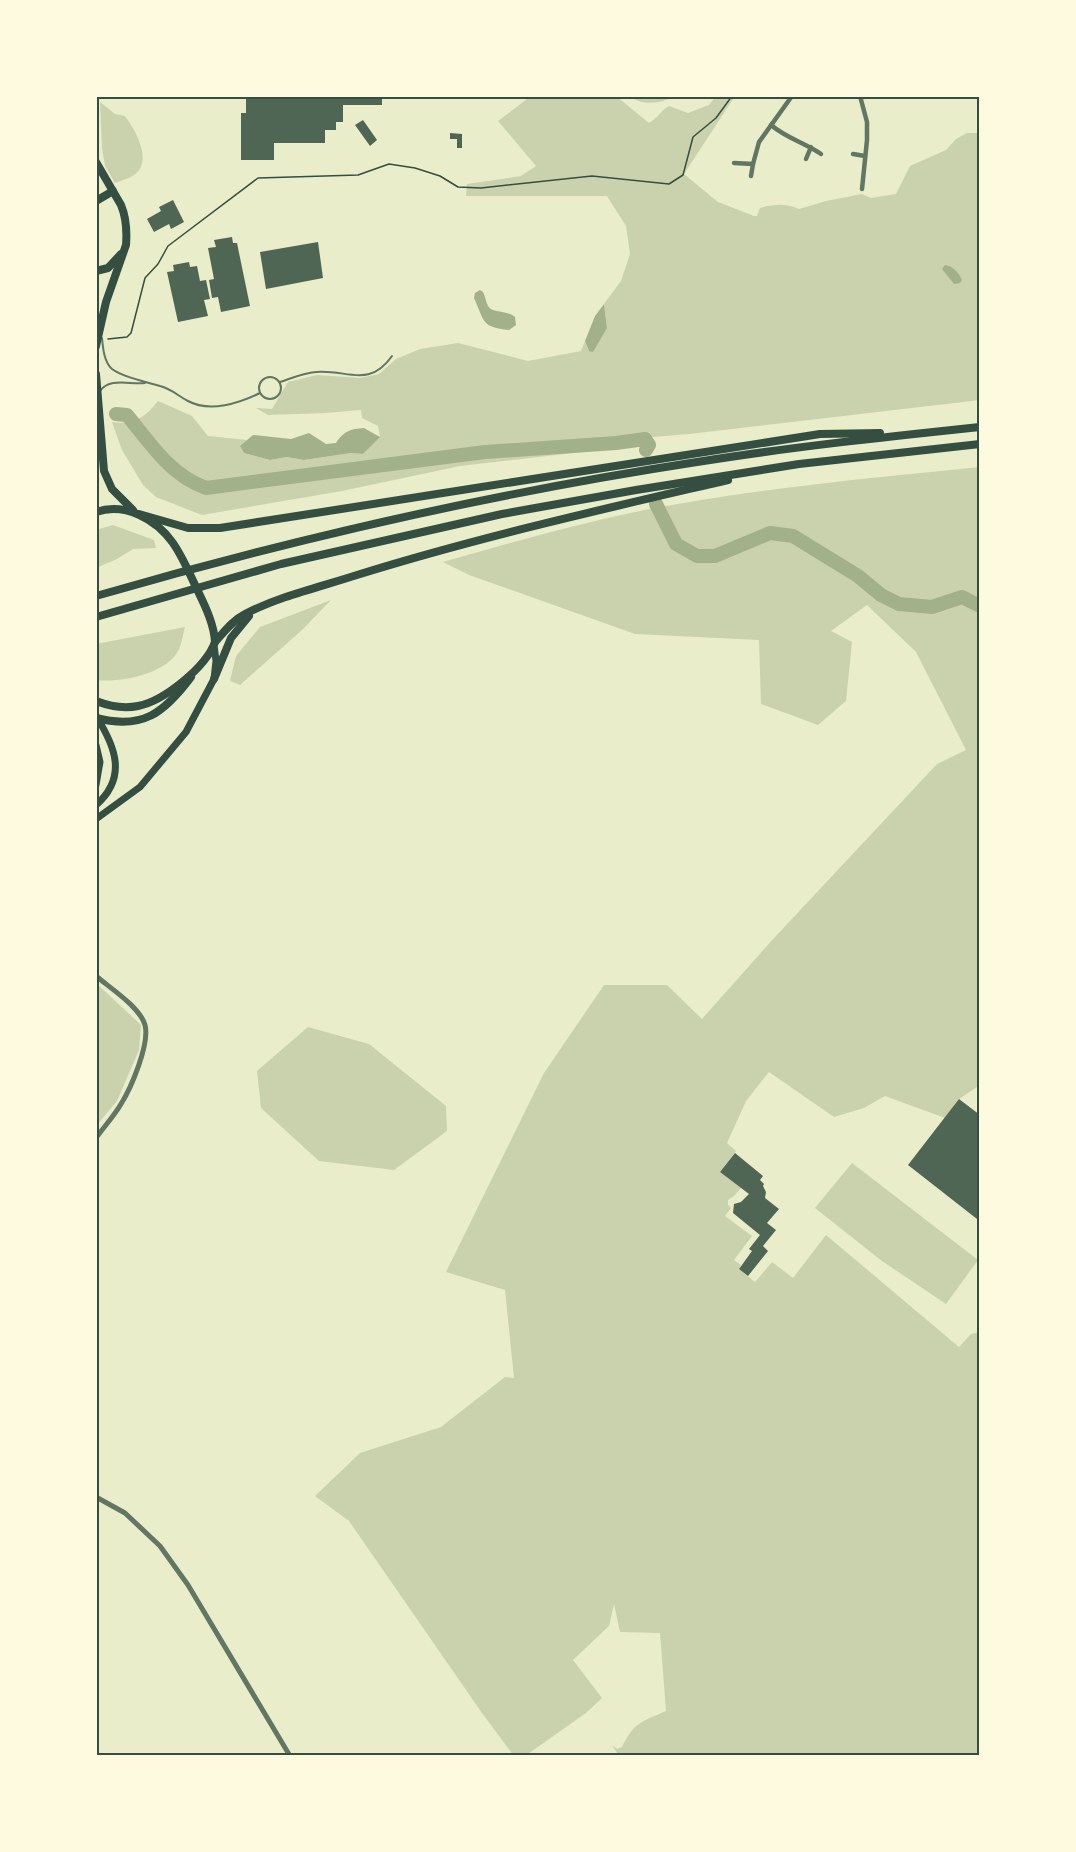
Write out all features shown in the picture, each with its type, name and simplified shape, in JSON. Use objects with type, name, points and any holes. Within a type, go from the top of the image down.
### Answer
[{"type":"highway","points":[[96,162],[124,212],[127,238],[96,346]]},
{"type":"highway","points":[[96,201],[113,191]]},
{"type":"highway","points":[[96,271],[108,268],[124,251]]},
{"type":"highway","points":[[96,374],[104,471],[112,489],[136,512],[161,530],[182,556],[202,600],[213,630],[215,644]]},
{"type":"highway","points":[[96,596],[265,549],[492,498],[698,461],[980,427]]},
{"type":"highway","points":[[96,512],[109,509],[136,512],[188,528],[220,528],[820,434],[927,432]]},
{"type":"highway","points":[[96,617],[281,564],[492,516],[799,464],[980,444]]},
{"type":"highway","points":[[96,718],[133,721],[154,715],[174,700],[215,644],[238,618],[304,592],[414,557],[514,530],[799,464]]},
{"type":"highway","points":[[214,679],[231,638],[243,621],[256,610]]},
{"type":"highway","points":[[96,701],[116,707],[144,705],[198,669]]},
{"type":"main road","points":[[96,819],[140,787],[166,758],[191,723],[214,679],[215,644]]},
{"type":"main road","points":[[96,718],[111,742],[116,768],[109,789],[96,805]]},
{"type":"main road","points":[[96,745],[100,762],[96,785]]},
{"type":"street","points":[[751,176],[759,141],[792,96]]},
{"type":"street","points":[[860,96],[867,122],[862,189]]},
{"type":"street","points":[[771,124],[781,133],[812,147],[821,154]]},
{"type":"street","points":[[806,159],[812,147]]},
{"type":"street","points":[[853,154],[865,156]]},
{"type":"street","points":[[734,163],[753,164]]},
{"type":"street","points":[[96,976],[136,1010],[145,1024],[146,1032],[140,1061],[126,1094],[96,1138]]},
{"type":"street","points":[[96,1497],[125,1512],[160,1546],[188,1585],[290,1756]]},
{"type":"lane","points":[[100,326],[106,362],[111,369],[172,390],[188,401],[209,406],[238,402],[260,393]]},
{"type":"lane","points":[[280,382],[303,373],[317,371],[352,376],[366,375],[380,369],[392,356]]},
{"type":"lane","points":[[272,376],[280,382],[281,389],[276,398],[266,398],[260,393],[259,386],[262,379],[272,376]]},
{"type":"lane","points":[[97,397],[104,386],[109,384],[148,383]]},
{"type":"path","points":[[108,339],[127,337],[131,333],[145,278],[158,264],[168,246],[258,178],[358,175],[389,164],[415,168],[440,176],[458,187],[481,188],[592,176],[669,184],[684,175],[693,137],[716,118],[732,96]]},
{"type":"shaded area","points":[[531,96],[616,96],[649,123],[669,106],[688,113],[709,105],[716,96],[735,96],[684,174],[718,202],[754,216],[757,216],[760,208],[770,206],[784,205],[799,209],[862,194],[871,198],[896,194],[910,166],[946,150],[956,139],[967,133],[980,133],[980,400],[689,434],[594,442],[591,451],[460,466],[342,491],[202,515],[156,497],[143,485],[122,450],[112,422],[138,419],[158,401],[192,416],[208,436],[247,440],[240,446],[244,453],[270,460],[287,457],[304,460],[351,453],[363,454],[380,436],[378,426],[362,418],[361,410],[268,415],[256,408],[272,409],[288,382],[317,375],[360,378],[379,374],[396,359],[420,349],[458,343],[528,361],[581,351],[585,341],[589,351],[607,328],[604,304],[621,281],[630,254],[626,226],[607,196],[466,196],[467,184],[521,176],[536,166],[498,121]]},
{"type":"shaded area","points":[[630,96],[676,96],[647,103]]},
{"type":"shaded area","points":[[100,102],[115,114],[125,116],[142,149],[142,163],[138,172],[115,183],[105,166]]},
{"type":"shaded area","points":[[945,265],[957,272],[962,280],[960,283],[954,284],[942,269]]},
{"type":"shaded area","points":[[480,290],[490,308],[512,315],[515,317],[516,325],[509,330],[493,327],[485,322],[474,298],[475,293]]},
{"type":"shaded area","points":[[604,304],[607,328],[593,352],[589,351],[585,341],[595,316]]},
{"type":"shaded area","points":[[364,428],[380,437],[363,454],[351,453],[304,460],[287,457],[270,460],[244,453],[240,446],[253,435],[291,439],[309,433],[326,444],[336,443],[348,431]]},
{"type":"shaded area","points":[[980,467],[980,1088],[977,1087],[959,1099],[945,1118],[885,1096],[864,1108],[834,1117],[769,1072],[746,1101],[727,1143],[736,1151],[720,1172],[741,1188],[728,1200],[731,1208],[725,1216],[752,1236],[734,1260],[741,1265],[739,1269],[755,1282],[772,1262],[793,1278],[826,1235],[959,1347],[971,1334],[980,1332],[980,1756],[619,1756],[612,1745],[617,1749],[622,1747],[635,1727],[666,1711],[660,1633],[620,1632],[614,1604],[609,1626],[573,1660],[602,1698],[586,1713],[525,1756],[514,1756],[349,1521],[315,1496],[360,1453],[441,1427],[505,1377],[514,1378],[505,1290],[446,1272],[544,1073],[604,985],[667,985],[702,1019],[775,937],[937,764],[966,750],[916,652],[867,605],[831,631],[852,642],[846,701],[818,725],[761,704],[759,640],[635,634],[469,575],[443,562],[575,526],[655,508],[776,489]]},
{"type":"shaded area","points":[[113,525],[154,540],[156,548],[133,549],[96,568],[96,530]]},
{"type":"shaded area","points":[[331,600],[302,630],[240,685],[230,681],[236,656],[260,627]]},
{"type":"shaded area","points":[[185,627],[179,649],[165,665],[130,678],[96,680],[96,644]]},
{"type":"shaded area","points":[[96,983],[141,1025],[139,1050],[117,1101],[96,1126]]},
{"type":"shaded area","points":[[308,1027],[369,1044],[446,1106],[447,1131],[394,1170],[319,1161],[261,1108],[257,1071]]},
{"type":"shaded area","points":[[852,1163],[978,1260],[946,1304],[882,1261],[815,1208]]},
{"type":"building","points":[[246,96],[382,96],[382,105],[343,105],[343,122],[336,122],[336,130],[325,130],[325,143],[274,143],[274,160],[241,160],[241,113],[246,113]]},
{"type":"building","points":[[363,120],[377,140],[370,146],[355,125]]},
{"type":"building","points":[[450,133],[462,134],[462,148],[457,148],[457,139],[450,139]]},
{"type":"building","points":[[173,200],[184,222],[171,229],[169,224],[154,232],[147,219],[161,211],[159,207]]},
{"type":"building","points":[[232,237],[233,243],[237,243],[250,306],[221,312],[218,297],[212,298],[209,280],[214,279],[208,248],[216,247],[214,240]]},
{"type":"building","points":[[318,242],[323,278],[266,289],[260,252]]},
{"type":"building","points":[[189,262],[190,267],[197,266],[200,281],[206,280],[210,299],[204,300],[208,316],[178,322],[167,272],[174,271],[173,265]]},
{"type":"building","points":[[959,1099],[980,1115],[980,1215],[977,1219],[908,1165]]},
{"type":"building","points":[[735,1153],[763,1176],[760,1180],[764,1184],[765,1198],[779,1209],[767,1223],[776,1230],[763,1246],[768,1251],[748,1276],[739,1269],[752,1251],[749,1249],[760,1235],[733,1213],[734,1204],[741,1202],[749,1194],[720,1172]]},
{"type":"waterway","points":[[116,414],[127,415],[162,458],[182,475],[206,488],[485,452],[645,439],[649,445],[646,450]]},
{"type":"waterway","points":[[656,504],[676,544],[697,556],[715,556],[770,533],[793,536],[858,576],[881,595],[899,604],[932,607],[962,597],[980,606]]}]
